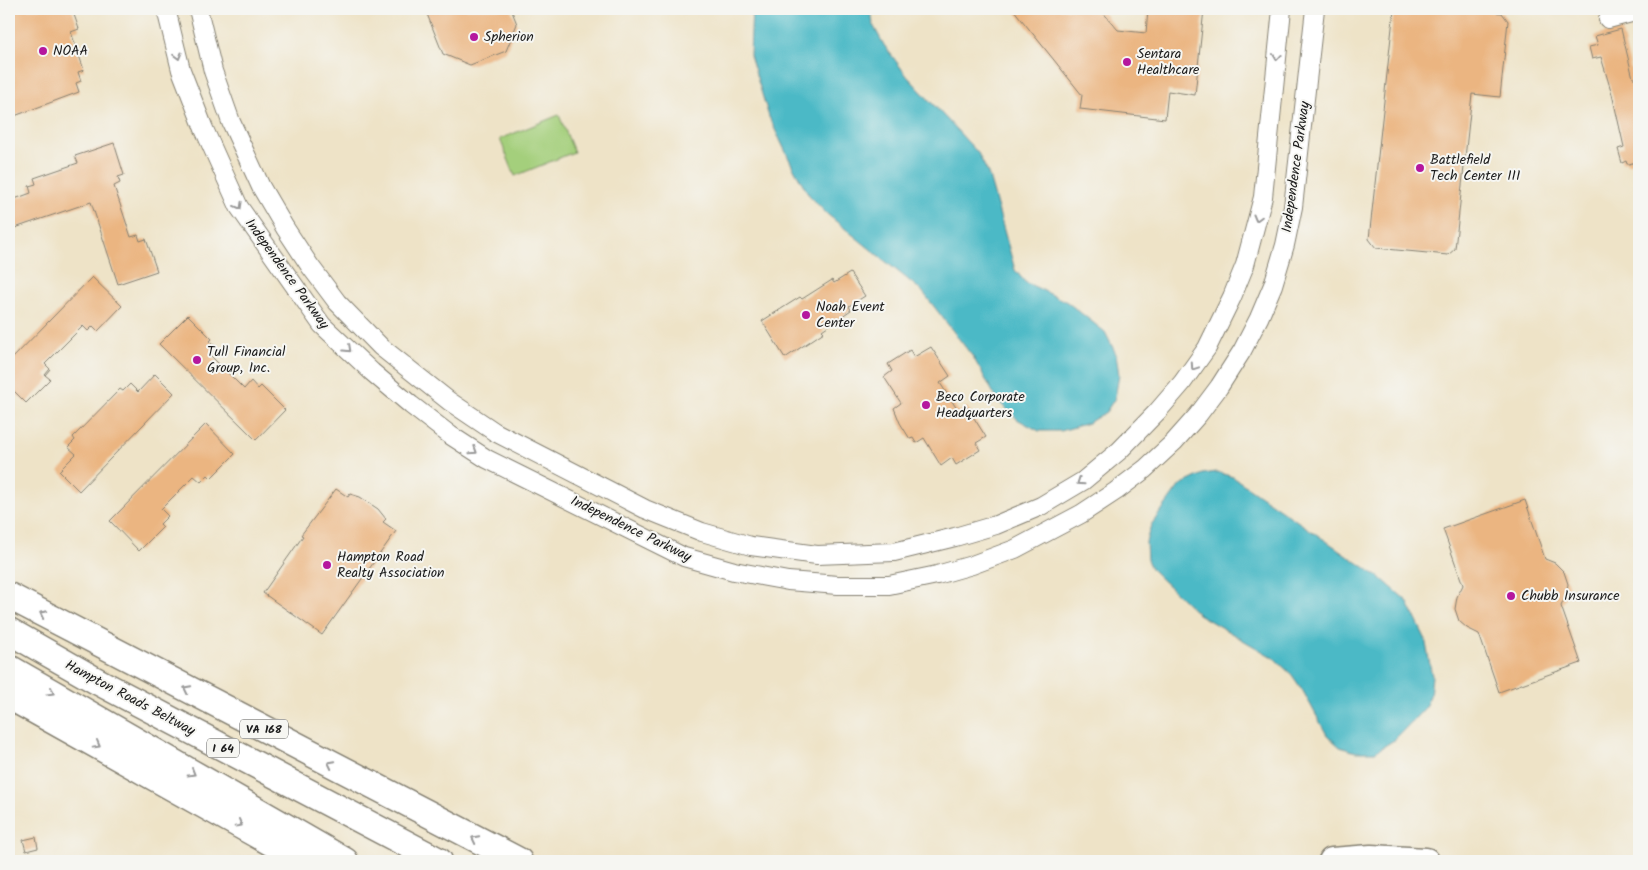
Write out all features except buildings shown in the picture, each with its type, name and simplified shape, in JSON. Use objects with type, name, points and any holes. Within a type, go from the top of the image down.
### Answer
[{"type":"highway","name":"VA 168","points":[[9,596],[519,861]]},
{"type":"highway","name":"Hampton Roads Beltway","points":[[9,631],[95,680],[439,861]]},
{"type":"highway","points":[[9,641],[414,861]]},
{"type":"highway","points":[[9,668],[345,861]]},
{"type":"highway","points":[[9,696],[304,861]]},
{"type":"highway","points":[[266,839],[297,861]]},
{"type":"highway","points":[[1332,861],[1371,858],[1426,861]]},
{"type":"street","name":"Independence Parkway","points":[[166,9],[181,70],[204,129],[239,207],[322,325],[372,372],[450,435],[487,459],[684,557],[734,571],[788,581],[838,586],[889,585],[937,574],[1015,549],[1081,514],[1116,491],[1167,449],[1198,415],[1224,380],[1259,318],[1273,286],[1286,244],[1293,207],[1315,9]]},
{"type":"street","name":"Independence Parkway","points":[[198,9],[213,71],[231,122],[261,187],[285,228],[337,302],[380,347],[449,401],[495,432],[645,508],[702,532],[751,546],[817,555],[894,552],[955,538],[996,525],[1041,506],[1082,481],[1119,450],[1157,412],[1182,383],[1207,348],[1232,297],[1245,265],[1263,197],[1282,9]]},
{"type":"street","points":[[1608,19],[1638,15]]},
{"type":"green space","points":[[559,115],[574,152],[515,176],[500,139]]},
{"type":"water","points":[[752,9],[871,9],[873,25],[884,45],[907,76],[978,153],[988,173],[1015,270],[1025,282],[1067,302],[1105,332],[1116,354],[1119,375],[1115,398],[1106,412],[1088,423],[1061,431],[1039,431],[1017,419],[998,401],[973,357],[922,291],[827,214],[809,195],[769,117],[750,55]]},
{"type":"water","points":[[1217,472],[1233,477],[1383,580],[1407,601],[1425,638],[1432,676],[1430,696],[1424,709],[1394,740],[1375,752],[1356,752],[1340,747],[1327,735],[1292,675],[1274,658],[1198,614],[1152,570],[1147,560],[1146,542],[1151,525],[1180,485],[1203,474]]},
{"type":"place","name":"Spherion","points":[[474,37]]},
{"type":"place","name":"NOAA","points":[[43,51]]},
{"type":"place","name":"Sentara Healthcare","points":[[1127,62]]},
{"type":"place","name":"Battlefield Tech Center III","points":[[1420,168]]},
{"type":"place","name":"Noah Event Center","points":[[806,315]]},
{"type":"place","name":"Tull Financial Group, Inc.","points":[[197,360]]},
{"type":"place","name":"Beco Corporate Headquarters","points":[[926,405]]},
{"type":"place","name":"Hampton Road Realty Association","points":[[327,565]]},
{"type":"place","name":"Chubb Insurance","points":[[1511,596]]}]
